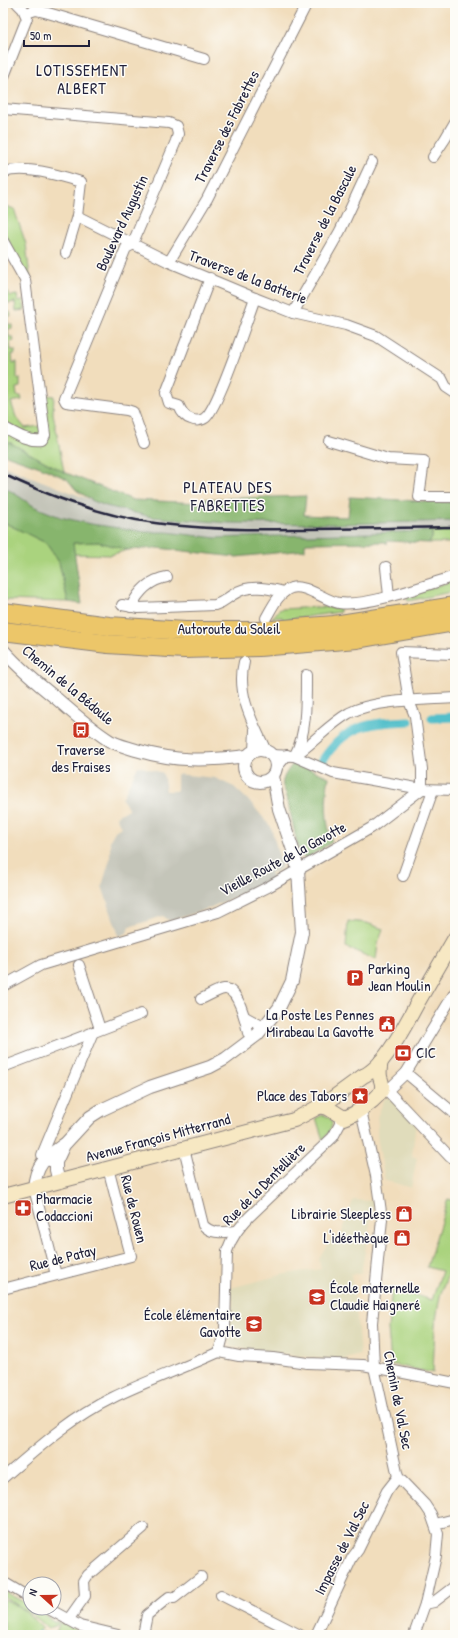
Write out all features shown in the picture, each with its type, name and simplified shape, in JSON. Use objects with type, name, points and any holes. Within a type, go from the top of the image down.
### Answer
[{"type":"highway","name":"Autoroute du Soleil","points":[[3,612],[109,626],[185,631],[259,631],[334,625],[455,606]]},
{"type":"highway","name":"Autoroute du Soleil","points":[[3,630],[108,644],[184,648],[259,647],[357,639],[455,622]]},
{"type":"main road","points":[[319,1106],[328,1108],[344,1118],[348,1117],[363,1107],[383,1084],[381,1061],[395,1041],[455,938]]},
{"type":"main road","name":"Avenue François Mitterrand","points":[[3,1196],[294,1120],[334,1098],[363,1076],[383,1084]]},
{"type":"main road","points":[[334,1098],[332,1105],[338,1115]]},
{"type":"street","points":[[3,79],[27,18],[26,13],[17,3]]},
{"type":"street","name":"Traverse des Fabrettes","points":[[169,262],[207,199],[307,3]]},
{"type":"street","points":[[26,13],[36,10],[48,13],[204,59]]},
{"type":"street","name":"Boulevard Augustin","points":[[3,109],[169,123],[176,126],[178,134],[176,141],[132,245],[126,248],[64,398],[66,402],[133,412],[144,443]]},
{"type":"street","points":[[433,156],[455,122]]},
{"type":"street","name":"Traverse de la Bascule","points":[[293,313],[340,231],[372,162]]},
{"type":"street","points":[[3,172],[13,169],[54,174],[81,182],[77,216],[66,253]]},
{"type":"street","name":"Traverse de la Batterie","points":[[77,216],[132,245],[255,298],[293,313],[346,325],[376,336],[442,379],[446,387],[455,393]]},
{"type":"street","points":[[3,241],[25,280],[45,435],[42,440],[35,441],[25,438],[3,427]]},
{"type":"street","points":[[210,278],[166,393],[170,403],[179,406],[181,412],[189,419],[197,421],[205,418],[211,411],[219,395],[255,298]]},
{"type":"street","points":[[329,442],[388,459],[424,461],[419,497],[455,497]]},
{"type":"street","points":[[386,567],[389,596]]},
{"type":"street","points":[[266,618],[284,592],[291,588],[298,587],[334,602],[344,603],[389,596],[455,576]]},
{"type":"street","points":[[167,577],[158,578],[150,583],[126,606],[139,608],[215,605],[224,602],[233,594],[243,589],[266,588],[284,592]]},
{"type":"street","name":"Chemin de la Bédoule","points":[[3,650],[10,659],[80,719],[111,741],[122,746],[161,757],[195,761],[250,753]]},
{"type":"street","points":[[422,789],[422,769],[415,716],[410,701],[401,652],[453,654]]},
{"type":"street","points":[[56,1275],[34,1188],[35,1176],[44,1160],[64,1145],[90,1117],[101,1110],[150,1087],[191,1072],[210,1067],[237,1051],[257,1035],[279,1008],[292,980],[302,932],[298,870],[279,809],[274,772],[275,760],[255,730],[242,692],[241,675],[244,662]]},
{"type":"street","points":[[291,756],[302,739],[306,696],[306,675]]},
{"type":"street","points":[[255,730],[250,753],[244,761],[245,772],[248,778],[254,782],[260,783],[267,781],[291,756],[310,745],[317,736],[348,714],[370,706],[410,701],[455,698]]},
{"type":"street","points":[[250,753],[260,750],[269,753],[291,756],[333,773],[422,789],[455,790]]},
{"type":"street","name":"Chemin de la Bédoule","points":[[208,760],[227,764],[245,772]]},
{"type":"street","points":[[260,783],[279,809]]},
{"type":"street","name":"Vieille Route de la Gavotte","points":[[3,986],[41,965],[218,912],[268,887],[371,828],[422,789]]},
{"type":"street","points":[[404,876],[433,790]]},
{"type":"street","points":[[191,1072],[226,1050],[258,1024],[272,1004],[297,955]]},
{"type":"street","points":[[44,1160],[42,1155],[96,1030],[79,965]]},
{"type":"street","points":[[201,999],[223,989],[228,989],[233,992],[245,1017],[248,1033]]},
{"type":"street","points":[[450,1157],[383,1084],[406,1073],[455,992]]},
{"type":"street","points":[[3,1067],[141,1014]]},
{"type":"street","points":[[245,1017],[258,1024]]},
{"type":"street","points":[[237,1051],[256,1031],[258,1024]]},
{"type":"street","points":[[406,1073],[455,1114]]},
{"type":"street","name":"Chemin de Val Sec","points":[[363,1107],[362,1115],[376,1176],[382,1219],[372,1323],[374,1367],[398,1477]]},
{"type":"street","name":"Rue de la Dentellière","points":[[219,1352],[225,1329],[227,1250],[236,1231],[333,1137],[340,1124],[338,1115]]},
{"type":"street","points":[[59,1182],[56,1162],[64,1145]]},
{"type":"street","points":[[184,1148],[203,1226],[208,1231],[213,1232],[236,1231]]},
{"type":"street","points":[[44,1160],[56,1162]]},
{"type":"street","name":"Rue de Rouen","points":[[108,1168],[131,1256]]},
{"type":"street","name":"Rue de Patay","points":[[3,1289],[131,1256]]},
{"type":"street","points":[[3,1478],[44,1442],[94,1408],[112,1398],[219,1352],[239,1356],[272,1358],[307,1363],[374,1367],[455,1383]]},
{"type":"street","points":[[398,1477],[425,1505],[435,1524],[438,1534],[438,1543],[425,1604],[414,1635]]},
{"type":"street","name":"Impasse de Val Sec","points":[[316,1635],[352,1558],[358,1550],[387,1491],[398,1477]]},
{"type":"street","points":[[435,1524],[455,1519]]},
{"type":"street","points":[[68,1620],[85,1596],[84,1580],[88,1575],[143,1528]]},
{"type":"street","points":[[143,1635],[147,1615],[169,1597],[174,1598],[201,1577]]},
{"type":"street","points":[[3,1582],[22,1593]]},
{"type":"street","points":[[425,1604],[434,1602],[455,1586]]},
{"type":"street","points":[[221,1595],[300,1635]]},
{"type":"street","points":[[61,1616],[80,1626],[118,1635]]},
{"type":"shaded area","points":[[3,466],[106,506],[152,517],[229,523],[336,524],[455,521],[455,531],[216,538],[166,532],[146,532],[91,524],[60,517],[35,507],[3,486]]},
{"type":"shaded area","points":[[138,766],[163,773],[166,791],[177,791],[177,774],[215,778],[234,787],[251,803],[271,827],[282,867],[276,872],[271,872],[270,875],[274,877],[270,881],[207,909],[170,921],[163,916],[129,927],[127,933],[119,936],[102,886],[110,859],[110,840],[115,831],[121,827],[116,816],[129,809],[122,799]]},
{"type":"shaded area","points":[[392,1097],[416,1122],[412,1156],[417,1158],[411,1188],[385,1180],[377,1136],[377,1117],[385,1098]]},
{"type":"shaded area","name":"École maternelle Claudie Haigneré","points":[[353,1200],[374,1201],[361,1274],[351,1274],[360,1355],[339,1361],[232,1347],[229,1340],[229,1308],[233,1306],[233,1300],[229,1298],[230,1288],[285,1274],[321,1269],[319,1259],[332,1237],[341,1236]]},
{"type":"green space","points":[[3,205],[14,209],[26,244],[31,285],[3,231]]},
{"type":"green space","points":[[3,279],[6,292],[9,292],[9,296],[17,295],[18,301],[23,300],[25,310],[16,311],[15,302],[5,304],[6,312],[10,312],[11,316],[7,316],[8,325],[12,324],[12,328],[8,329],[9,337],[13,337],[14,341],[10,342],[11,350],[15,350],[15,354],[12,354],[13,363],[17,362],[17,379],[20,378],[20,387],[16,388],[17,396],[21,396],[22,400],[11,402],[16,417],[25,428],[40,426],[40,435],[30,436],[7,424],[3,419]]},
{"type":"green space","points":[[46,395],[54,396],[53,413],[64,472],[3,439],[3,430],[40,443]]},
{"type":"green space","points":[[3,439],[64,472],[133,500],[204,503],[204,499],[306,496],[304,515],[348,517],[350,497],[455,502],[455,521],[336,524],[229,523],[152,517],[106,506],[93,501],[76,490],[67,479],[40,467],[3,454]]},
{"type":"green space","points":[[3,486],[35,507],[60,517],[91,524],[146,532],[166,532],[216,538],[432,531],[432,538],[429,543],[387,541],[387,544],[385,542],[307,543],[305,544],[305,550],[236,557],[158,548],[128,550],[99,542],[73,543],[82,604],[68,602],[59,562],[46,543],[3,522],[5,503],[3,502]]},
{"type":"green space","points":[[3,522],[46,543],[59,562],[68,602],[3,600]]},
{"type":"green space","points":[[432,531],[455,531],[455,543],[429,543],[432,538]]},
{"type":"green space","points":[[99,542],[128,550],[110,555],[74,554],[72,543]]},
{"type":"green space","points":[[455,580],[455,591],[408,601],[406,596]]},
{"type":"green space","points":[[321,607],[340,608],[340,612],[283,620],[282,617],[272,618],[280,609]]},
{"type":"green space","points":[[294,763],[329,777],[326,810],[332,842],[307,858],[304,858],[299,852],[283,785],[284,777]]},
{"type":"green space","points":[[348,921],[367,923],[383,929],[378,944],[376,960],[346,947]]},
{"type":"green space","points":[[323,1115],[331,1119],[332,1126],[323,1140],[316,1118]]},
{"type":"green space","points":[[448,1199],[455,1201],[455,1239],[451,1251],[455,1254],[440,1296],[435,1326],[433,1373],[391,1364],[388,1328],[392,1288],[432,1300],[442,1271],[427,1267]]},
{"type":"green space","points":[[3,1591],[22,1601],[22,1608],[3,1596]]},
{"type":"green space","points":[[3,1599],[22,1609],[22,1616],[31,1616],[43,1628],[38,1631],[40,1634],[44,1632],[45,1635],[3,1635]]},
{"type":"green space","points":[[34,1616],[46,1616],[55,1622],[59,1621],[57,1625],[48,1628]]},
{"type":"green space","points":[[60,1622],[84,1634],[91,1635],[55,1635]]},
{"type":"waterway","points":[[432,718],[455,717]]},
{"type":"waterway","points":[[322,761],[340,739],[360,728],[382,723],[409,721]]},
{"type":"waterway","points":[[35,1635],[39,1632]]},
{"type":"railway","points":[[3,474],[58,498],[96,510],[135,520],[172,525],[223,529],[455,527]]},
{"type":"place","name":"Traverse des Fraises","points":[[81,730]]},
{"type":"place","name":"Parking Jean Moulin","points":[[355,978]]},
{"type":"place","name":"La Poste Les Pennes Mirabeau La Gavotte","points":[[387,1024]]},
{"type":"place","name":"CIC","points":[[403,1053]]},
{"type":"place","name":"Place des Tabors","points":[[360,1096]]},
{"type":"place","name":"Pharmacie Codaccioni","points":[[23,1208]]},
{"type":"place","name":"Librairie Sleepless","points":[[404,1214]]},
{"type":"place","name":"L'idéethèque","points":[[402,1238]]},
{"type":"place","name":"École maternelle Claudie Haigneré","points":[[317,1297]]},
{"type":"place","name":"École élémentaire Gavotte","points":[[254,1324]]},
{"type":"district","name":"LOTISSEMENT ALBERT","points":[[82,79]]},
{"type":"district","name":"PLATEAU DES FABRETTES","points":[[228,496]]}]
